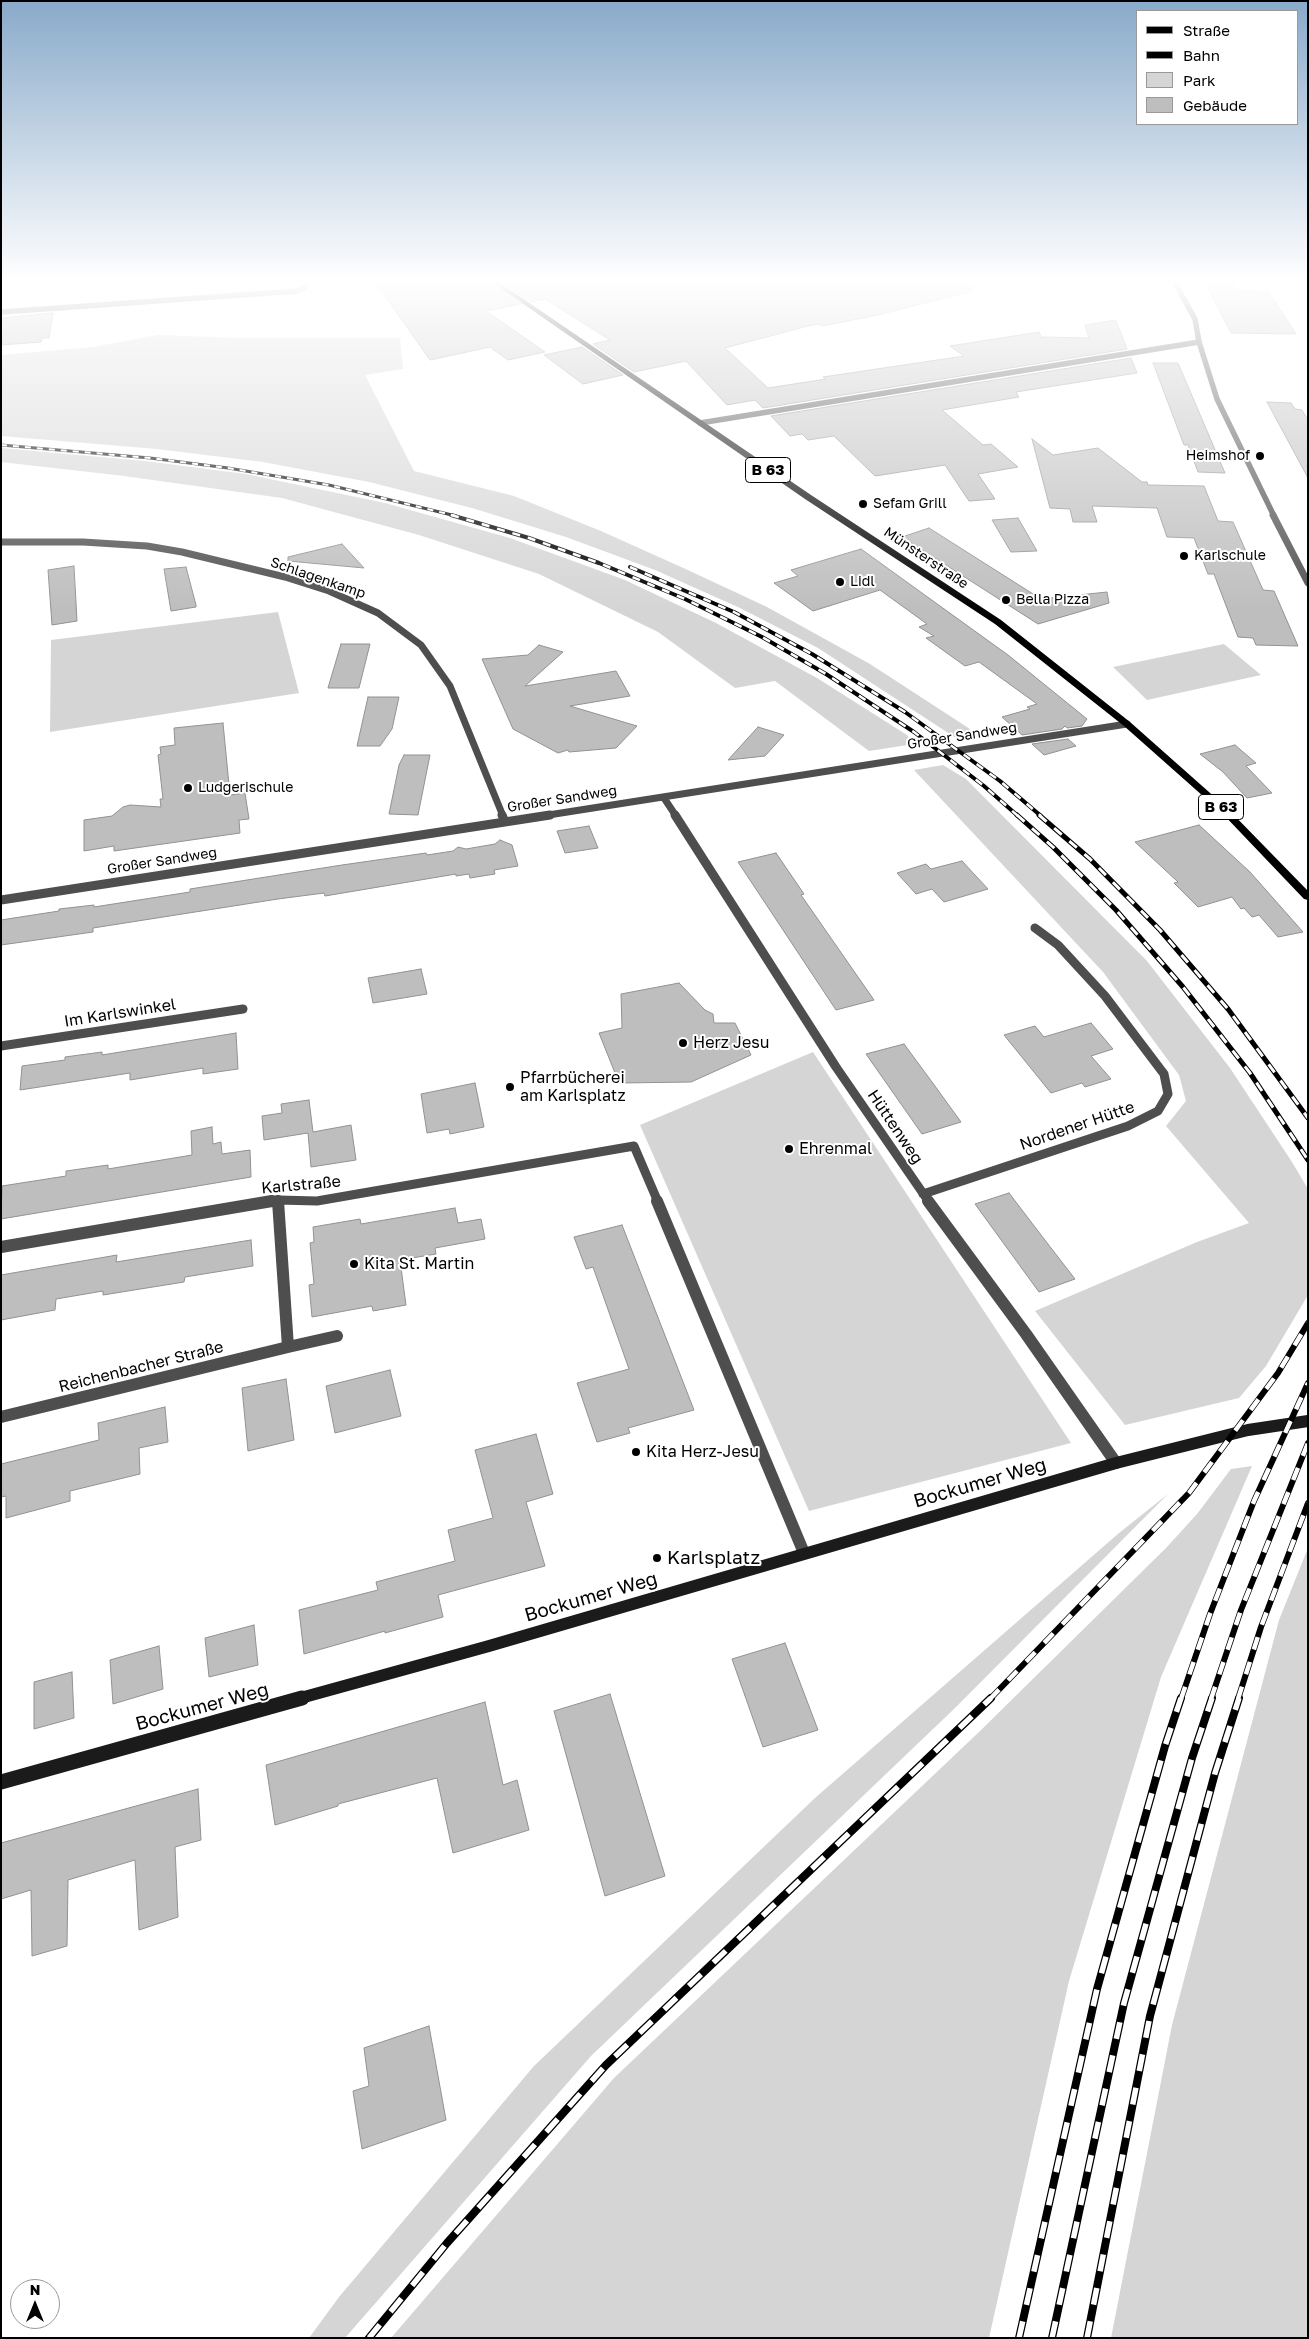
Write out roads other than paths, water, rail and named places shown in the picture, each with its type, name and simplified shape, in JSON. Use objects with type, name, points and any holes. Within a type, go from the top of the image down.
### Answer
[{"type":"main road","name":"Münsterstraße","points":[[655,392],[808,497],[998,622],[1127,724],[1224,810],[1308,897]]},
{"type":"main road","name":"Bockumer Weg","points":[[1,1782],[489,1646],[1116,1463],[1248,1430],[1308,1421]]},
{"type":"street","points":[[700,423],[890,392]]},
{"type":"street","points":[[1215,392],[1256,482],[1308,583]]},
{"type":"street","name":"Schlagenkamp","points":[[1,542],[83,542],[147,546],[182,552],[285,577],[329,591],[378,614],[402,629],[421,645],[450,686],[506,822]]},
{"type":"street","name":"Großer Sandweg","points":[[1,900],[1094,731],[1127,724]]},
{"type":"street","name":"Hüttenweg","points":[[664,798],[746,923],[836,1067],[922,1194],[1026,1334],[1116,1463]]},
{"type":"street","name":"Nordener Hütte","points":[[922,1194],[1128,1126],[1158,1111],[1168,1094],[1164,1074],[1104,996],[1058,944],[1035,928]]},
{"type":"street","name":"Im Karlswinkel","points":[[1,1046],[242,1008]]},
{"type":"street","name":"Karlstraße","points":[[1,1247],[278,1200],[317,1201],[634,1146],[804,1553]]},
{"type":"street","points":[[278,1200],[288,1347]]},
{"type":"street","name":"Reichenbacher Straße","points":[[1,1417],[337,1336]]},
{"type":"railway","points":[[1,445],[150,458],[228,468],[329,485],[456,516]]},
{"type":"railway","points":[[451,515],[529,538],[599,563],[685,599],[762,637],[826,674],[914,732],[984,786],[1018,816]]},
{"type":"railway","points":[[630,567],[734,612],[812,654],[905,712],[1000,781],[1041,816]]},
{"type":"railway","points":[[1017,815],[1053,847],[1116,910],[1183,987],[1250,1073],[1308,1160]]},
{"type":"railway","points":[[1039,815],[1090,859],[1160,930],[1228,1009],[1308,1118]]},
{"type":"railway","points":[[991,1698],[1189,1493],[1278,1373],[1308,1323]]},
{"type":"railway","points":[[1181,1699],[1210,1614],[1254,1501],[1308,1383]]},
{"type":"railway","points":[[1211,1699],[1241,1610],[1308,1443]]},
{"type":"railway","points":[[1238,1699],[1261,1627],[1308,1503]]},
{"type":"railway","points":[[369,2338],[447,2243],[606,2065],[991,1698]]},
{"type":"railway","points":[[1019,2338],[1097,1989],[1165,1746],[1181,1698]]},
{"type":"railway","points":[[1052,2338],[1124,2003],[1192,1758],[1212,1698]]},
{"type":"railway","points":[[1087,2338],[1150,2016],[1215,1773],[1239,1698]]},
{"type":"place","name":"Heimshof","points":[[1260,456]]},
{"type":"place","name":"Sefam Grill","points":[[863,504]]},
{"type":"place","name":"Karlschule","points":[[1184,556]]},
{"type":"place","name":"Lidl","points":[[840,582]]},
{"type":"place","name":"Bella Pizza","points":[[1006,600]]},
{"type":"place","name":"Ludgerischule","points":[[188,788]]},
{"type":"place","name":"Herz Jesu","points":[[683,1043]]},
{"type":"place","name":"Pfarrbücherei am Karlsplatz","points":[[510,1087]]},
{"type":"place","name":"Ehrenmal","points":[[789,1149]]},
{"type":"place","name":"Kita St. Martin","points":[[354,1264]]},
{"type":"place","name":"Kita Herz-Jesu","points":[[636,1452]]},
{"type":"place","name":"Karlsplatz","points":[[657,1558]]}]
